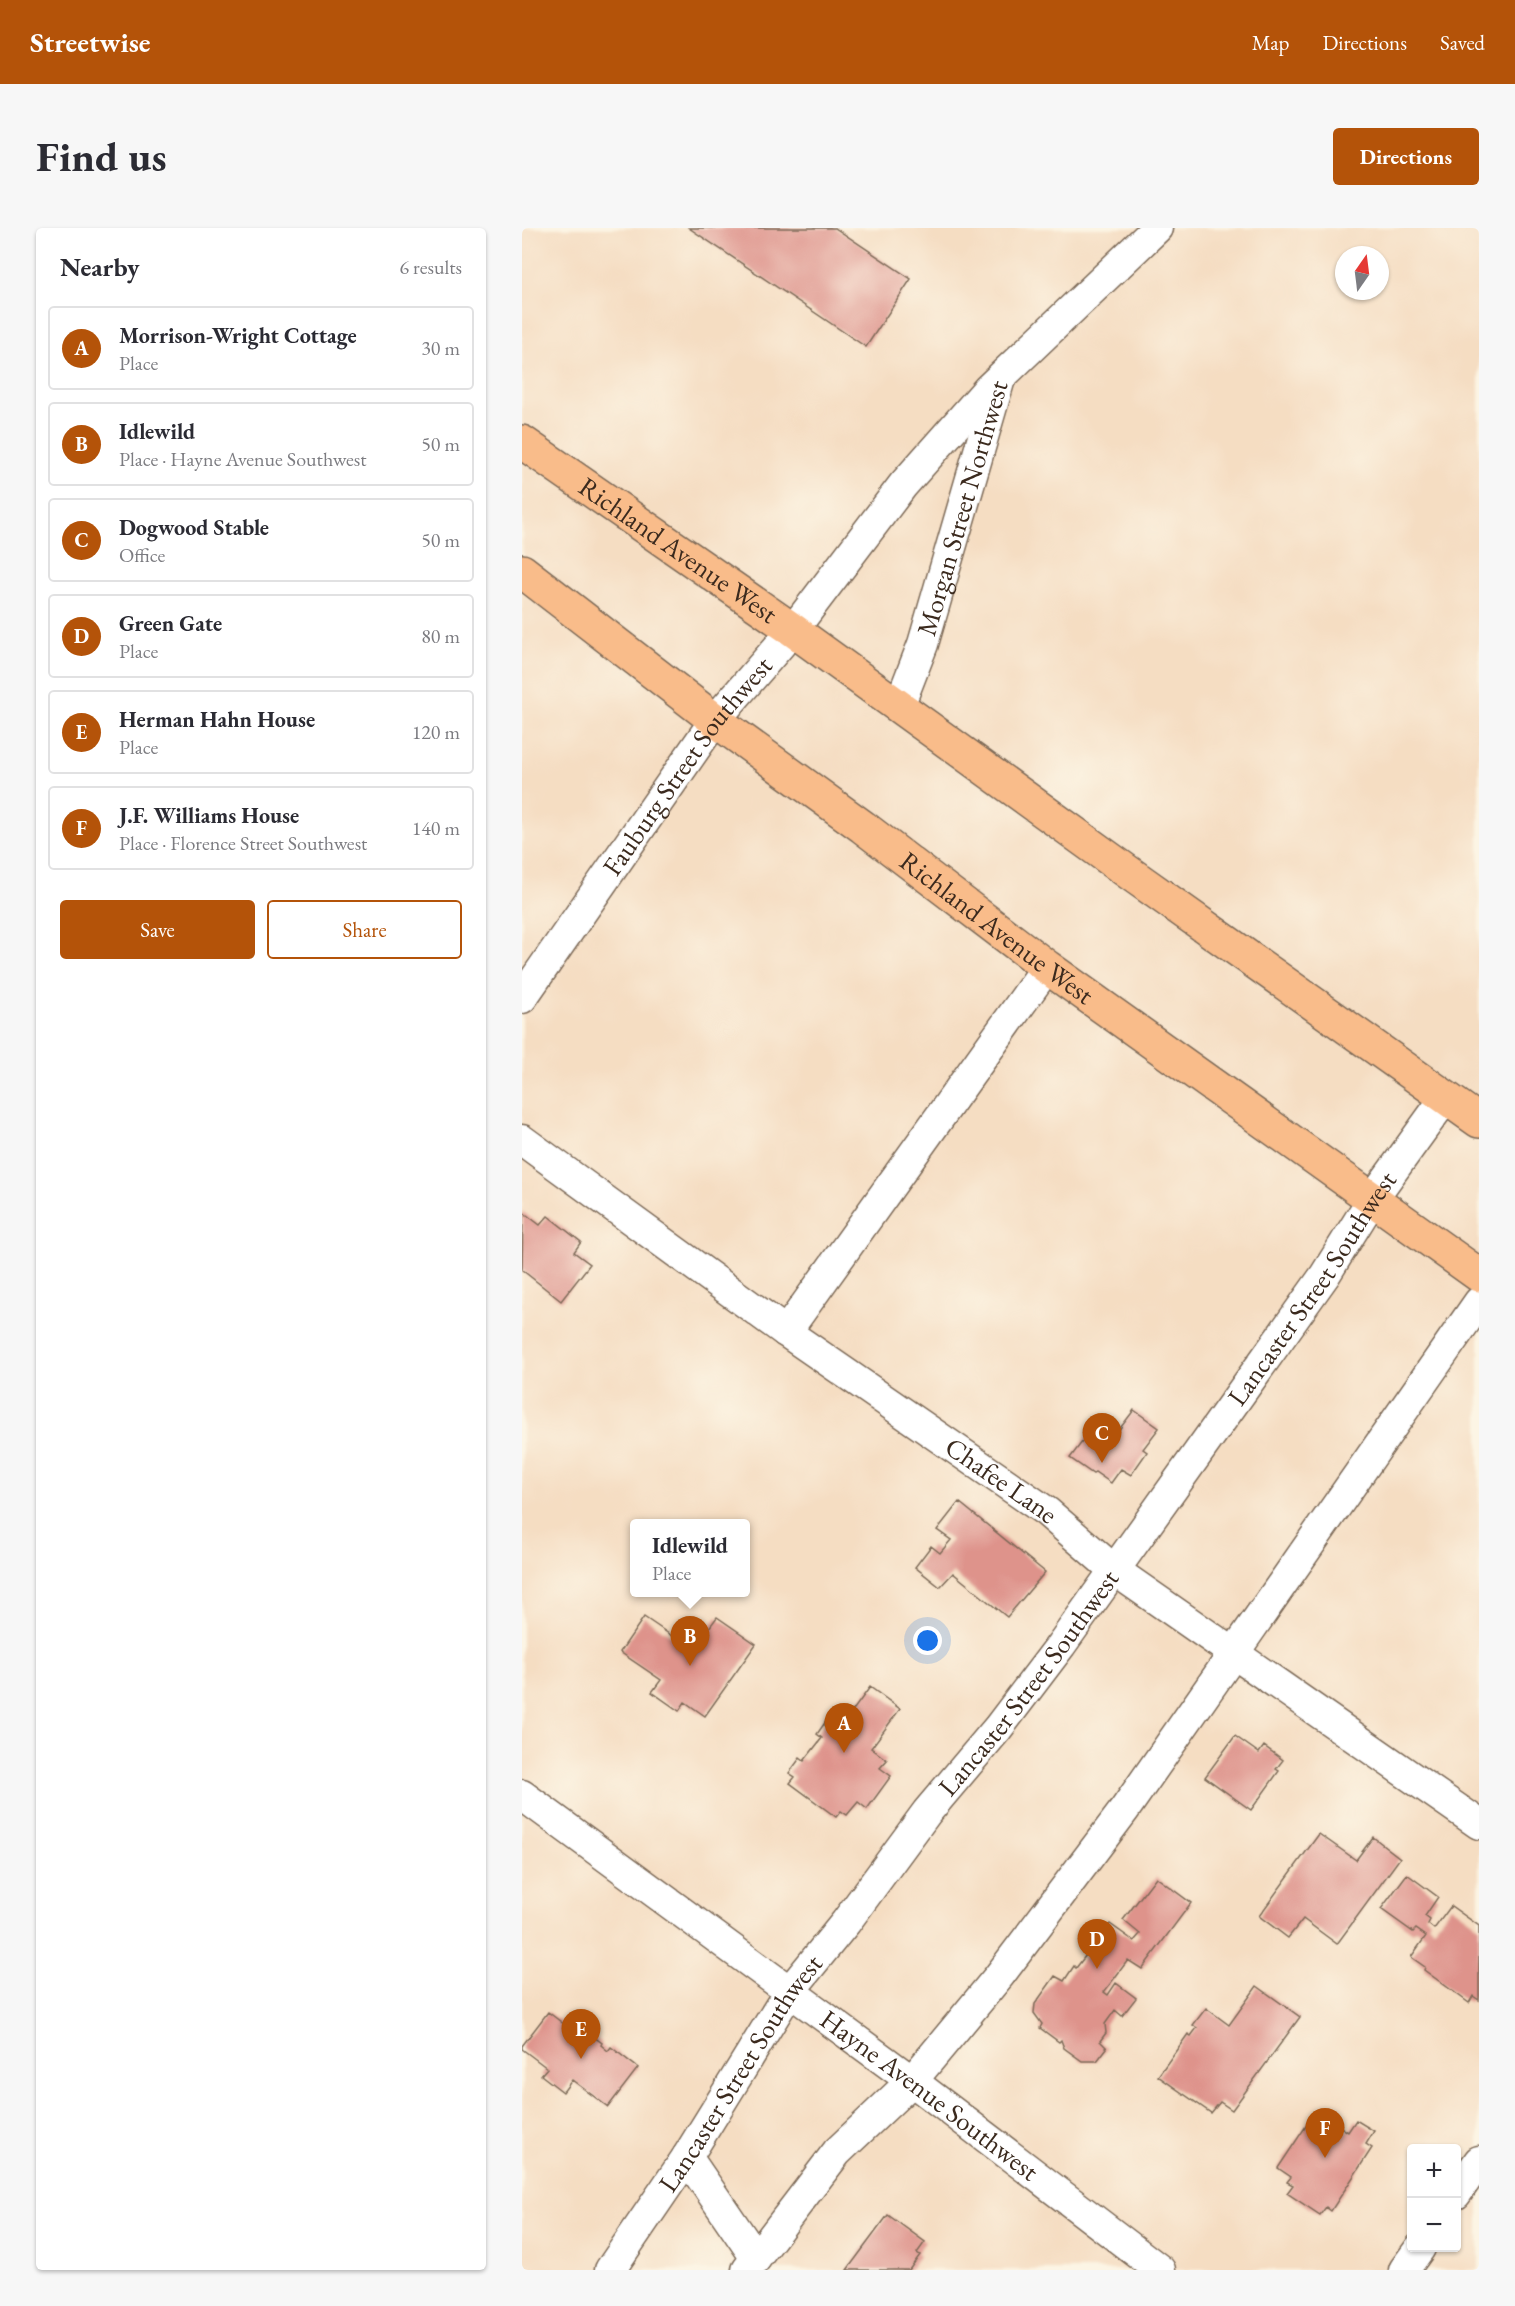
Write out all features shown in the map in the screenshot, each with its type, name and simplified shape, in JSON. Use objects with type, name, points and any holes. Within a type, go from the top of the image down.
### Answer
[{"type":"main road","name":"Richland Avenue West","points":[[522,442],[794,630],[1479,1121]]},
{"type":"main road","name":"Richland Avenue West","points":[[522,571],[715,720],[863,827],[1047,967],[1479,1275]]},
{"type":"street","name":"Morgan Street Northwest","points":[[899,706],[923,644],[1001,376],[1157,228]]},
{"type":"street","name":"Fauburg Street Southwest","points":[[522,998],[715,720],[794,630],[903,485],[1001,376]]},
{"type":"street","points":[[786,1332],[1047,967]]},
{"type":"street","name":"Lancaster Street Southwest","points":[[610,2270],[687,2157],[789,1992],[846,1922],[927,1812],[1012,1709],[1325,1275],[1373,1198],[1446,1097]]},
{"type":"street","name":"Chafee Lane","points":[[522,1140],[786,1332],[1047,1512],[1114,1570],[1479,1824]]},
{"type":"street","points":[[687,2157],[752,2264],[837,2152],[912,2082],[999,1976],[1097,1846],[1479,1302]]},
{"type":"street","name":"Hayne Avenue Southwest","points":[[522,1795],[912,2082],[1160,2270]]},
{"type":"street","points":[[1461,2187],[1479,2161]]},
{"type":"street","points":[[1404,2270],[1417,2252]]},
{"type":"building","points":[[689,228],[835,228],[911,279],[866,347]]},
{"type":"building","points":[[523,1212],[540,1225],[548,1216],[581,1242],[574,1252],[590,1264],[561,1301],[522,1270]]},
{"type":"building","points":[[1134,1410],[1159,1428],[1143,1449],[1147,1452],[1131,1475],[1121,1469],[1111,1483],[1070,1458],[1100,1418],[1118,1431]]},
{"type":"building","points":[[959,1502],[1045,1572],[1007,1617],[953,1573],[940,1587],[915,1567],[931,1546],[940,1553],[951,1540],[937,1530]]},
{"type":"building","points":[[644,1617],[672,1636],[679,1626],[700,1640],[717,1617],[756,1644],[705,1716],[685,1702],[679,1711],[652,1692],[661,1680],[620,1652]]},
{"type":"building","points":[[870,1687],[900,1709],[871,1748],[887,1760],[880,1768],[891,1776],[867,1809],[858,1802],[847,1815],[841,1811],[836,1817],[790,1783],[795,1777],[789,1773],[800,1758],[804,1761],[822,1738],[817,1734],[833,1711],[846,1720]]},
{"type":"building","points":[[1235,1736],[1259,1753],[1264,1746],[1283,1760],[1276,1769],[1279,1771],[1251,1810],[1205,1777]]},
{"type":"building","points":[[1319,1834],[1356,1860],[1373,1837],[1400,1858],[1337,1944],[1303,1919],[1288,1938],[1259,1916]]},
{"type":"building","points":[[1407,1874],[1438,1897],[1425,1916],[1430,1920],[1428,1924],[1434,1929],[1451,1906],[1479,1926],[1479,2000],[1473,1996],[1469,2003],[1424,1970],[1425,1967],[1411,1957],[1426,1936],[1416,1929],[1413,1932],[1381,1909]]},
{"type":"building","points":[[1156,1877],[1191,1903],[1142,1969],[1128,1960],[1104,1992],[1108,1995],[1116,1983],[1136,1998],[1122,2016],[1115,2010],[1105,2024],[1106,2033],[1100,2041],[1107,2048],[1097,2061],[1082,2061],[1064,2048],[1061,2040],[1059,2042],[1040,2028],[1042,2024],[1034,2013],[1035,2004],[1055,1976],[1064,1981],[1110,1924],[1134,1941],[1140,1934],[1123,1920]]},
{"type":"building","points":[[1257,1986],[1300,2017],[1232,2110],[1220,2102],[1211,2113],[1158,2076],[1188,2034],[1191,2036],[1197,2028],[1193,2025],[1206,2008],[1229,2025]]},
{"type":"building","points":[[548,2012],[573,2031],[578,2025],[602,2043],[601,2045],[608,2051],[611,2047],[638,2068],[608,2107],[572,2080],[563,2092],[541,2075],[547,2068],[522,2049]]},
{"type":"building","points":[[1316,2111],[1348,2132],[1356,2120],[1374,2131],[1366,2144],[1372,2148],[1331,2211],[1326,2207],[1320,2215],[1287,2193],[1293,2185],[1287,2182],[1291,2177],[1278,2168]]},
{"type":"building","points":[[888,2215],[925,2242],[917,2253],[920,2255],[909,2270],[847,2270]]},
{"type":"place","name":"Dogwood Stable","points":[[1102,1463]]},
{"type":"place","name":"Idlewild","points":[[690,1666]]},
{"type":"place","name":"Morrison-Wright Cottage","points":[[844,1753]]},
{"type":"place","name":"Green Gate","points":[[1097,1969]]},
{"type":"place","name":"Herman Hahn House","points":[[581,2059]]},
{"type":"place","name":"J.F. Williams House","points":[[1325,2158]]}]
